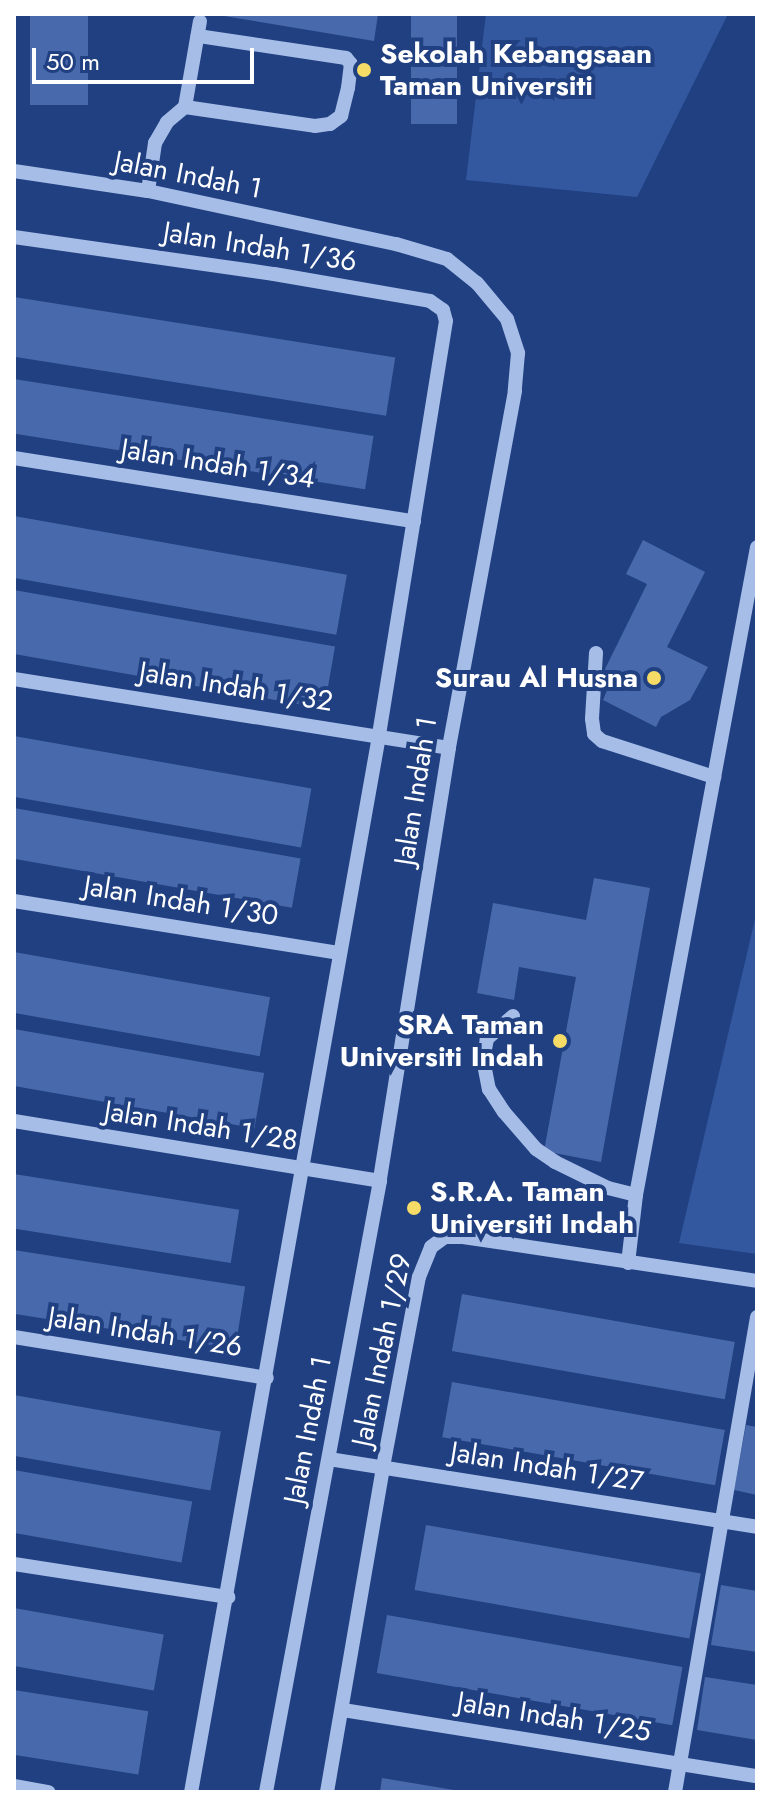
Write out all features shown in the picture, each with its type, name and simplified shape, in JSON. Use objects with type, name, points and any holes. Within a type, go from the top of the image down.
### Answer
[{"type":"street","points":[[148,191],[155,143],[167,122],[185,107],[199,29],[346,58],[351,64],[341,116],[330,124],[315,126],[185,107]]},
{"type":"street","name":"Jalan Indah 1","points":[[14,171],[148,191],[396,244],[447,259],[477,283],[507,319],[518,353],[515,391],[449,748],[380,1181],[266,1792]]},
{"type":"street","name":"Jalan Indah 1/36","points":[[14,237],[274,274],[430,301],[443,310],[446,321],[379,736],[304,1169],[191,1792]]},
{"type":"street","name":"Jalan Indah 1/34","points":[[14,458],[414,521]]},
{"type":"street","points":[[628,1263],[636,1195],[757,547]]},
{"type":"street","points":[[596,653],[594,734],[602,741],[714,777]]},
{"type":"street","name":"Jalan Indah 1/32","points":[[14,679],[449,748]]},
{"type":"street","name":"Jalan Indah 1/30","points":[[14,901],[340,953]]},
{"type":"street","points":[[513,1016],[500,1024],[487,1039],[483,1059],[489,1089],[504,1112],[536,1149],[555,1162],[608,1188],[636,1195]]},
{"type":"street","name":"Jalan Indah 1/28","points":[[14,1121],[380,1181]]},
{"type":"street","name":"Jalan Indah 1/29","points":[[327,1792],[383,1467],[421,1268],[431,1247],[445,1237],[463,1237],[757,1281]]},
{"type":"street","points":[[675,1792],[757,1317]]},
{"type":"street","name":"Jalan Indah 1/26","points":[[14,1337],[267,1378]]},
{"type":"street","name":"Jalan Indah 1/27","points":[[329,1459],[757,1527]]},
{"type":"street","points":[[14,1564],[228,1597]]},
{"type":"street","name":"Jalan Indah 1/25","points":[[343,1710],[757,1776]]},
{"type":"street","points":[[14,1786],[48,1792]]},
{"type":"shaded area","points":[[486,14],[728,14],[637,197],[466,180]]},
{"type":"shaded area","points":[[757,911],[757,1254],[679,1243]]},
{"type":"building","points":[[30,14],[88,14],[88,105],[30,105]]},
{"type":"building","points":[[212,14],[378,14],[374,41]]},
{"type":"building","points":[[411,14],[457,14],[457,124],[411,124]]},
{"type":"building","points":[[14,297],[395,357],[386,416],[14,357]]},
{"type":"building","points":[[14,379],[374,436],[365,489],[14,434]]},
{"type":"building","points":[[14,516],[347,575],[336,635],[14,578]]},
{"type":"building","points":[[643,540],[705,572],[667,647],[708,667],[690,700],[661,717],[656,727],[603,700],[608,688],[605,669],[647,584],[626,574]]},
{"type":"building","points":[[14,590],[335,647],[324,709],[14,654]]},
{"type":"building","points":[[14,736],[311,788],[301,848],[14,797]]},
{"type":"building","points":[[14,808],[301,859],[292,908],[14,859]]},
{"type":"building","points":[[594,878],[650,888],[601,1162],[544,1151],[576,977],[519,967],[514,1000],[477,993],[493,903],[586,920]]},
{"type":"building","points":[[14,952],[270,997],[260,1056],[14,1013]]},
{"type":"building","points":[[14,1029],[264,1073],[254,1128],[14,1086]]},
{"type":"building","points":[[14,1174],[239,1210],[231,1263],[14,1229]]},
{"type":"building","points":[[14,1250],[245,1287],[235,1349],[14,1314]]},
{"type":"building","points":[[462,1294],[735,1342],[725,1399],[452,1351]]},
{"type":"building","points":[[452,1382],[725,1430],[715,1485],[442,1437]]},
{"type":"building","points":[[14,1395],[221,1431],[210,1491],[14,1456]]},
{"type":"building","points":[[746,1425],[757,1427],[757,1495],[734,1490]]},
{"type":"building","points":[[14,1470],[192,1501],[181,1562],[14,1533]]},
{"type":"building","points":[[426,1525],[701,1573],[689,1638],[415,1590]]},
{"type":"building","points":[[721,1585],[757,1591],[757,1652],[711,1645]]},
{"type":"building","points":[[14,1608],[164,1634],[154,1691],[14,1666]]},
{"type":"building","points":[[387,1615],[682,1667],[672,1725],[377,1673]]},
{"type":"building","points":[[705,1677],[757,1685],[757,1740],[697,1730]]},
{"type":"building","points":[[14,1690],[148,1711],[138,1774],[14,1755]]},
{"type":"building","points":[[382,1778],[454,1790],[454,1792],[380,1792]]},
{"type":"place","name":"Sekolah Kebangsaan Taman Universiti","points":[[364,70]]},
{"type":"place","name":"Surau Al Husna","points":[[654,678]]},
{"type":"place","name":"SRA Taman Universiti Indah","points":[[560,1041]]},
{"type":"place","name":"S.R.A. Taman Universiti Indah","points":[[414,1208]]}]
